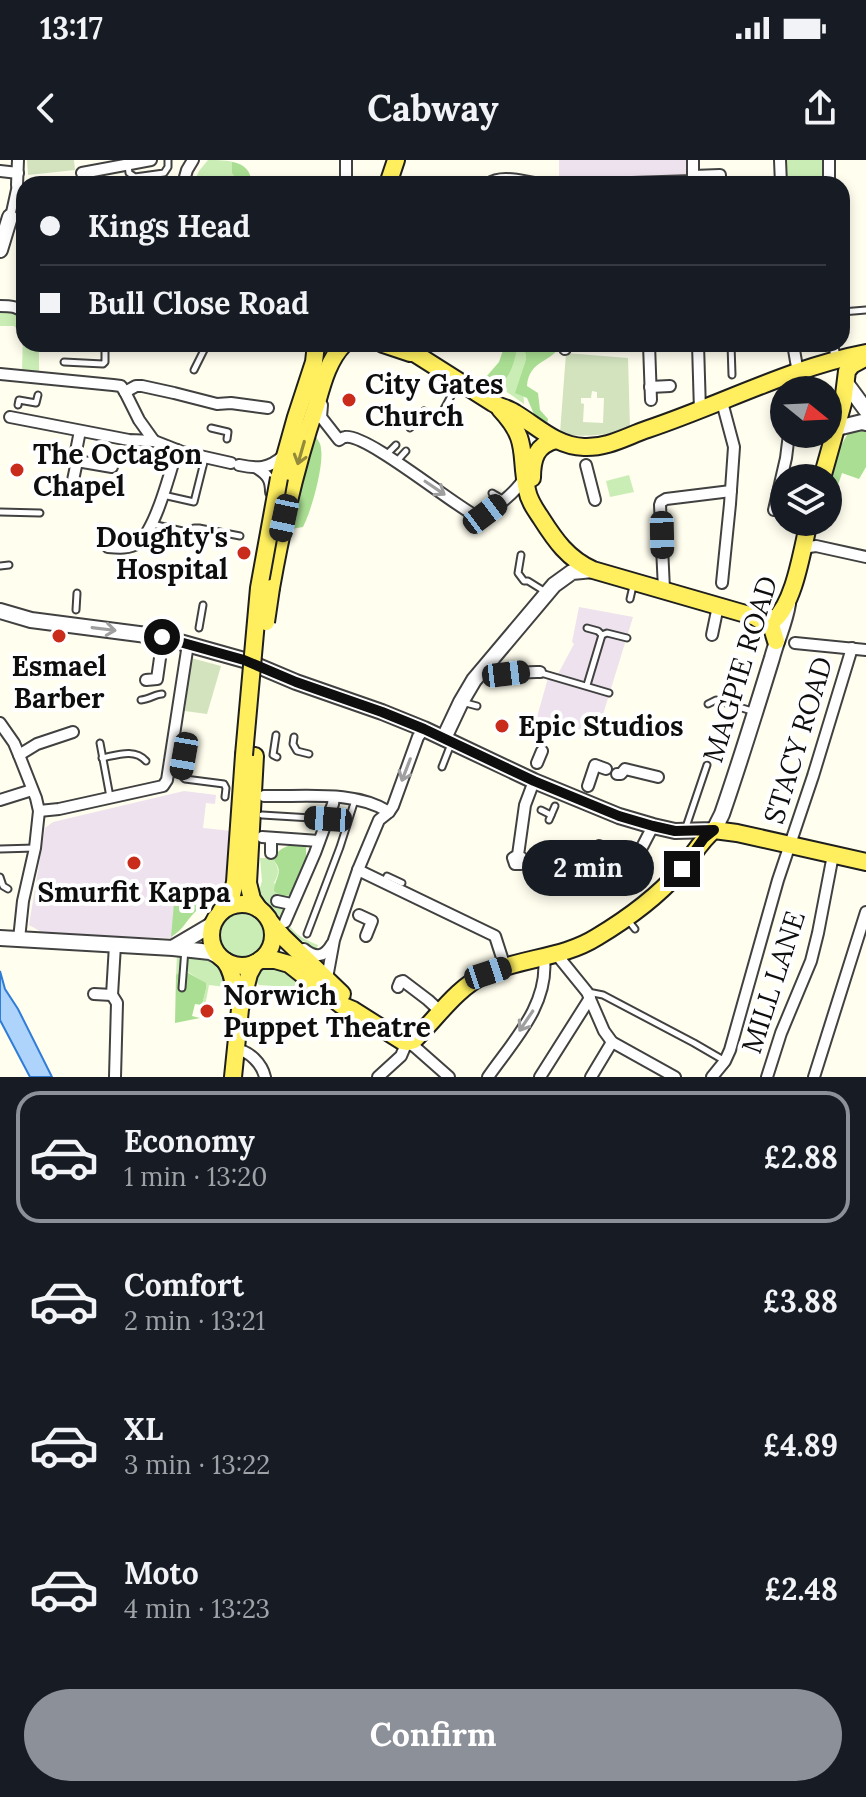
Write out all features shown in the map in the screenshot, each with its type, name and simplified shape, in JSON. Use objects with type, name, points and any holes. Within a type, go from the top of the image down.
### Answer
[{"type":"main road","points":[[315,352],[285,454],[268,537],[253,638],[248,883],[252,899],[271,917],[288,941],[345,997],[353,1010]]},
{"type":"main road","points":[[240,1009],[234,975],[212,942],[217,918],[232,895],[235,882],[249,755],[279,543],[280,479],[338,352]]},
{"type":"main road","points":[[407,352],[419,356]]},
{"type":"main road","points":[[413,352],[476,390],[508,418],[521,439],[531,504],[565,551],[581,565],[774,620],[790,598]]},
{"type":"main road","points":[[796,376],[834,352],[866,355]]},
{"type":"main road","points":[[842,407],[847,371],[866,355]]},
{"type":"main road","points":[[805,370],[836,372],[846,383]]},
{"type":"main road","points":[[496,405],[584,456],[722,402],[770,389]]},
{"type":"main road","points":[[541,518],[532,480],[532,462],[543,444],[556,440]]},
{"type":"main road","name":"MAGPIE ROAD","points":[[790,598],[805,536]]},
{"type":"main road","points":[[756,617],[785,642]]},
{"type":"main road","points":[[223,959],[237,965],[275,960],[293,966],[341,1005],[402,1040],[414,1040],[461,991],[488,973],[551,956],[631,924],[655,896],[689,873],[704,838],[714,830],[833,855],[865,858]]},
{"type":"main road","points":[[217,918],[230,906],[242,904],[271,917]]},
{"type":"main road","points":[[233,1077],[240,1009],[249,974],[271,946],[271,917]]},
{"type":"street","points":[[82,173],[102,164],[151,160]]},
{"type":"street","points":[[0,250],[11,217],[16,185]]},
{"type":"street","points":[[649,352],[651,400]]},
{"type":"street","points":[[698,352],[700,411]]},
{"type":"street","points":[[797,352],[805,370]]},
{"type":"street","points":[[327,371],[320,412],[324,423],[339,440],[347,437],[357,439],[391,458],[463,503],[469,513],[480,517],[509,498],[525,477]]},
{"type":"street","points":[[0,374],[121,386],[154,441]]},
{"type":"street","points":[[846,383],[866,410]]},
{"type":"street","points":[[125,392],[142,386],[217,404],[268,408]]},
{"type":"street","points":[[650,387],[670,386]]},
{"type":"street","points":[[722,402],[734,443],[722,583]]},
{"type":"street","points":[[10,416],[129,440],[154,441],[177,450],[257,468],[280,479]]},
{"type":"street","points":[[842,427],[866,423]]},
{"type":"street","points":[[80,431],[74,461],[112,467]]},
{"type":"street","points":[[108,547],[130,547],[140,542],[163,495],[177,450]]},
{"type":"street","points":[[257,468],[276,463],[285,454]]},
{"type":"street","points":[[584,456],[595,500]]},
{"type":"street","points":[[71,490],[77,461]]},
{"type":"street","points":[[664,589],[661,502],[731,491]]},
{"type":"street","points":[[802,548],[816,546],[866,557]]},
{"type":"street","points":[[448,740],[468,689],[488,664],[511,645],[552,588],[565,562],[565,551]]},
{"type":"street","points":[[552,588],[572,572],[593,570]]},
{"type":"street","name":"MAGPIE ROAD","points":[[714,830],[785,642],[790,598]]},
{"type":"street","points":[[712,635],[718,606]]},
{"type":"street","points":[[0,611],[31,620],[75,619],[161,645],[194,643],[424,729],[533,774],[558,799],[585,794],[611,767],[658,777]]},
{"type":"street","points":[[785,642],[866,650]]},
{"type":"street","points":[[39,811],[163,786],[172,751],[177,697],[194,643]]},
{"type":"street","points":[[146,680],[157,679],[161,645]]},
{"type":"street","name":"STACY ROAD","points":[[725,1061],[778,880],[852,648]]},
{"type":"street","points":[[488,664],[506,674],[540,672]]},
{"type":"street","points":[[0,723],[14,743],[39,811],[19,939]]},
{"type":"street","points":[[288,941],[297,943],[310,954],[318,956],[326,953],[346,910],[358,870],[379,820],[389,812],[418,737],[424,729]]},
{"type":"street","points":[[19,755],[37,744],[73,732]]},
{"type":"street","points":[[518,855],[525,805],[542,751]]},
{"type":"street","points":[[0,800],[32,790]]},
{"type":"street","points":[[264,796],[305,794],[355,799],[371,802],[389,812]]},
{"type":"street","points":[[585,794],[619,816],[653,826],[685,832],[714,830]]},
{"type":"street","points":[[271,917],[291,904],[328,819],[334,797]]},
{"type":"street","points":[[599,846],[634,859],[653,826]]},
{"type":"street","points":[[271,853],[267,838],[319,841]]},
{"type":"street","name":"MILL LANE","points":[[767,1077],[781,1033],[811,961],[833,855]]},
{"type":"street","points":[[358,870],[495,936],[505,967]]},
{"type":"street","points":[[277,901],[291,904]]},
{"type":"street","points":[[814,1077],[866,912]]},
{"type":"street","points":[[359,915],[372,921],[366,936]]},
{"type":"street","points":[[181,947],[217,918]]},
{"type":"street","points":[[0,938],[181,947],[210,952],[223,959]]},
{"type":"street","points":[[327,978],[334,940]]},
{"type":"street","points":[[115,945],[112,995],[117,1003],[115,1077]]},
{"type":"street","points":[[488,1077],[537,1005],[545,968],[551,956],[589,995],[612,1042],[675,1077]]},
{"type":"street","points":[[413,989],[441,1012]]},
{"type":"street","points":[[94,994],[112,995]]},
{"type":"street","points":[[540,1077],[589,995]]},
{"type":"street","points":[[382,1073],[401,1056],[402,1040],[415,1047],[449,1077]]},
{"type":"street","points":[[591,1077],[612,1042]]},
{"type":"street","points":[[236,1050],[244,1050],[250,1055],[265,1077]]},
{"type":"street","points":[[712,1077],[725,1061]]},
{"type":"lane","points":[[142,176],[164,173],[168,160]]},
{"type":"lane","points":[[128,163],[129,173],[134,176]]},
{"type":"lane","points":[[64,362],[103,364],[105,352]]},
{"type":"lane","points":[[194,370],[203,352]]},
{"type":"lane","points":[[731,352],[732,375]]},
{"type":"lane","points":[[410,428],[424,411],[438,420],[459,381]]},
{"type":"lane","points":[[16,401],[36,403],[38,395]]},
{"type":"lane","points":[[211,428],[228,432],[227,439]]},
{"type":"lane","points":[[391,458],[396,445]]},
{"type":"lane","points":[[391,458],[406,451]]},
{"type":"lane","points":[[163,495],[194,502],[223,460]]},
{"type":"lane","points":[[492,493],[509,498]]},
{"type":"lane","points":[[0,512],[40,513]]},
{"type":"lane","points":[[151,524],[191,533],[194,528],[199,528],[240,536]]},
{"type":"lane","points":[[521,555],[518,573],[524,581],[552,588]]},
{"type":"lane","points":[[0,566],[9,565]]},
{"type":"lane","points":[[630,599],[634,581]]},
{"type":"lane","points":[[75,619],[77,593]]},
{"type":"lane","points":[[199,628],[203,605]]},
{"type":"lane","points":[[587,628],[602,635]]},
{"type":"lane","points":[[602,635],[607,633],[627,638]]},
{"type":"lane","points":[[587,685],[602,635]]},
{"type":"lane","points":[[540,672],[609,693]]},
{"type":"lane","points":[[141,700],[162,694]]},
{"type":"lane","points":[[708,704],[716,700],[756,712]]},
{"type":"lane","points":[[461,702],[477,706]]},
{"type":"lane","points":[[276,735],[273,755],[277,757]]},
{"type":"lane","points":[[294,737],[293,744],[297,751],[309,754]]},
{"type":"lane","points":[[442,767],[448,740]]},
{"type":"lane","points":[[100,743],[110,797]]},
{"type":"lane","points":[[172,751],[184,756],[181,775],[185,779],[224,784],[225,797]]},
{"type":"lane","points":[[102,758],[134,753],[146,761]]},
{"type":"lane","points":[[685,832],[707,765]]},
{"type":"lane","points":[[307,934],[355,799]]},
{"type":"lane","points":[[541,810],[550,817],[558,799]]},
{"type":"lane","points":[[262,815],[328,819]]},
{"type":"lane","points":[[0,849],[35,848]]},
{"type":"lane","points":[[384,883],[387,876],[402,883]]},
{"type":"lane","points":[[0,877],[3,886],[8,889]]},
{"type":"lane","points":[[181,947],[182,988]]},
{"type":"lane","points":[[589,995],[603,995],[725,1061]]},
{"type":"shaded area","points":[[559,160],[700,160],[700,176],[559,176]]},
{"type":"shaded area","points":[[579,607],[633,617],[597,734],[537,717],[548,678],[558,674],[574,644]]},
{"type":"shaded area","name":"Smurfit Kappa","points":[[184,791],[216,795],[215,804],[206,803],[203,828],[232,831],[224,892],[220,896],[176,890],[172,938],[45,934],[29,925],[45,828],[53,822]]},
{"type":"green space","points":[[27,160],[74,160],[75,170],[28,175]]},
{"type":"green space","points":[[208,160],[230,161],[242,166],[250,176],[197,176]]},
{"type":"green space","points":[[783,160],[824,160],[824,176],[784,176]]},
{"type":"green space","points":[[232,162],[240,164],[250,176],[234,176]]},
{"type":"green space","points":[[0,309],[12,309],[16,313],[16,328],[0,326]]},
{"type":"green space","points":[[23,352],[39,352],[39,371],[22,371]]},
{"type":"green space","points":[[502,352],[516,352],[508,375],[493,386],[486,377],[499,362]]},
{"type":"green space","points":[[506,352],[530,352],[523,387],[524,404],[494,383],[508,355]]},
{"type":"green space","points":[[525,352],[555,352],[532,371],[527,386],[538,393],[540,410],[548,419],[547,425],[537,421],[527,398],[515,393]]},
{"type":"green space","points":[[566,353],[628,358],[630,429],[587,436],[560,433]],"holes":[[[592,391],[597,392],[597,398],[604,398],[603,423],[583,422],[584,404],[581,398],[591,398]]]},
{"type":"green space","points":[[857,429],[866,432],[866,467],[859,479],[842,473],[842,464],[834,464],[847,435]]},
{"type":"green space","points":[[312,437],[316,437],[321,447],[316,489],[303,527],[291,529],[298,485]]},
{"type":"green space","points":[[629,475],[634,492],[610,497],[606,481]]},
{"type":"green space","points":[[191,658],[221,666],[207,714],[185,711]]},
{"type":"green space","points":[[294,844],[306,846],[306,859],[293,893],[281,895],[274,891],[279,870],[273,858],[277,852]]},
{"type":"green space","points":[[260,858],[273,858],[278,870],[274,883],[293,893],[285,917],[298,934],[318,945],[317,951],[306,942],[290,938],[260,900],[255,888],[260,888],[262,881]]},
{"type":"green space","points":[[179,893],[217,896],[195,912],[171,937],[174,903]]},
{"type":"green space","points":[[242,910],[260,917],[267,935],[260,953],[242,960],[224,953],[217,935],[224,917]]},
{"type":"green space","points":[[177,955],[203,959],[208,955],[228,974],[221,977],[225,987],[209,985],[205,1006],[202,1005],[205,983],[188,972],[176,975]]},
{"type":"green space","points":[[278,967],[315,989],[259,985],[255,980],[255,973],[261,968]]},
{"type":"green space","points":[[183,970],[206,983],[206,989],[202,1005],[195,1004],[192,1016],[200,1018],[175,1023],[176,975]]},
{"type":"water","points":[[0,971],[5,989],[52,1077],[30,1077],[0,1020]]},
{"type":"place","name":"City Gates Church","points":[[349,400]]},
{"type":"place","name":"The Octagon Chapel","points":[[17,470]]},
{"type":"place","name":"Doughty's Hospital","points":[[244,553]]},
{"type":"place","name":"Esmael Barber","points":[[59,636]]},
{"type":"place","name":"Epic Studios","points":[[502,726]]},
{"type":"place","name":"Smurfit Kappa","points":[[134,863]]},
{"type":"place","name":"Norwich Puppet Theatre","points":[[207,1011]]},
{"type":"route","points":[[162,637],[244,660],[382,712],[619,816],[675,831],[714,830],[704,838],[682,869]]}]
